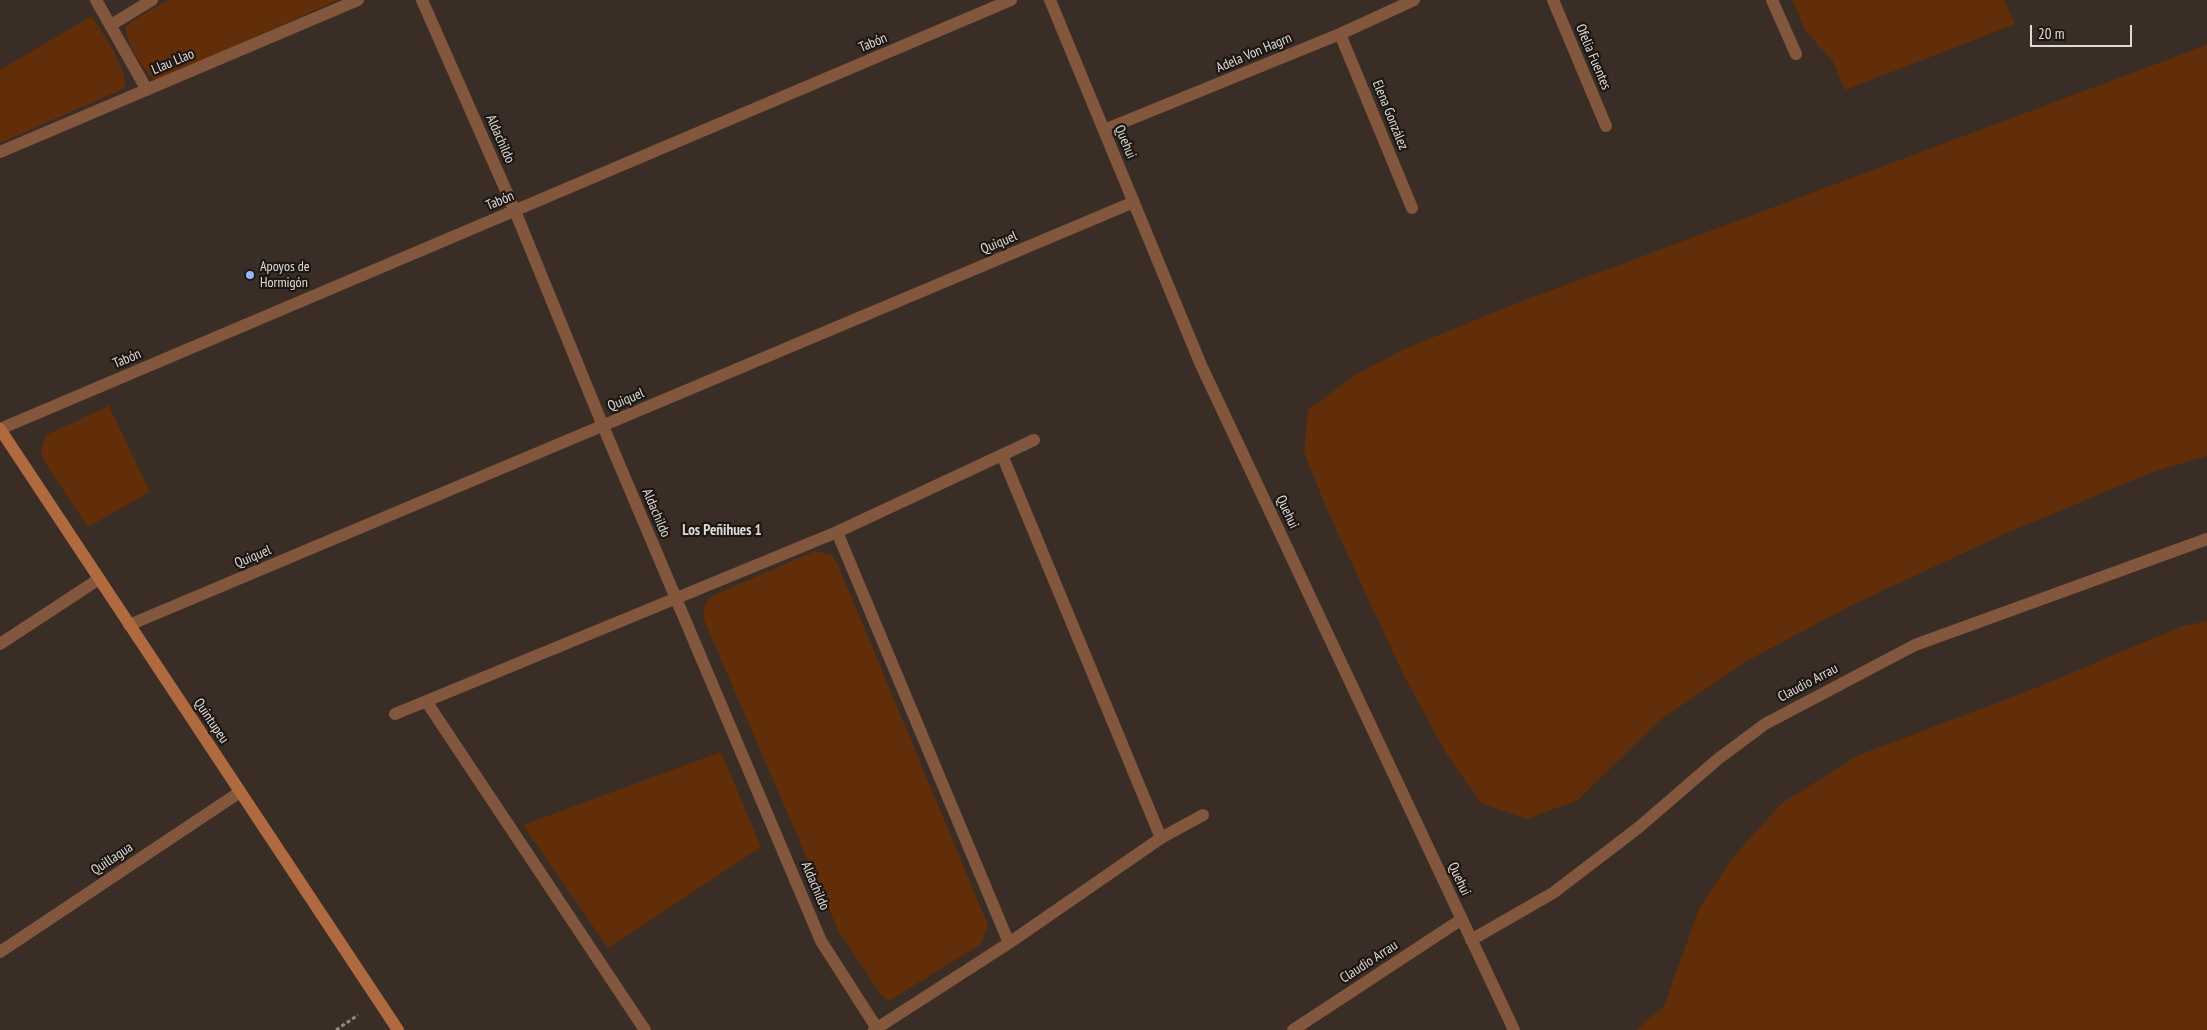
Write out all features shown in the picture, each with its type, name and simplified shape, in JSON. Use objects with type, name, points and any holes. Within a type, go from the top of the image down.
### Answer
[{"type":"street","points":[[96,0],[147,90]]},
{"type":"street","points":[[111,24],[152,0]]},
{"type":"street","name":"Llau Llao","points":[[0,152],[358,0]]},
{"type":"street","name":"Aldachildo","points":[[422,0],[515,211],[603,426],[822,941],[876,1029]]},
{"type":"street","name":"Tabón","points":[[0,429],[1011,0]]},
{"type":"street","name":"Quehui","points":[[1050,0],[1201,365],[1514,1030]]},
{"type":"street","name":"Adela Von Hagrn","points":[[1104,130],[1340,34],[1414,0]]},
{"type":"street","name":"Ofelia Fuentes","points":[[1553,0],[1606,126]]},
{"type":"street","points":[[1772,0],[1796,54]]},
{"type":"street","name":"Elena González","points":[[1340,34],[1412,208]]},
{"type":"street","name":"Quiquel","points":[[130,625],[1134,202]]},
{"type":"street","name":"Quintupeu","points":[[0,429],[398,1030]]},
{"type":"street","points":[[395,714],[837,532],[1034,440]]},
{"type":"street","points":[[1002,456],[1162,838]]},
{"type":"street","points":[[837,532],[1009,943]]},
{"type":"street","name":"Claudio Arrau","points":[[1471,940],[1553,893],[1638,828],[1718,759],[1765,724],[1789,710],[1915,645],[2207,539]]},
{"type":"street","points":[[0,644],[99,579]]},
{"type":"street","points":[[426,701],[645,1030]]},
{"type":"street","name":"Quillagua","points":[[0,952],[240,792]]},
{"type":"street","points":[[876,1029],[1009,943],[1162,838],[1203,815]]},
{"type":"street","name":"Claudio Arrau","points":[[1293,1030],[1462,919]]},
{"type":"shaded area","points":[[168,0],[338,0],[155,80],[136,56],[125,28],[131,22]]},
{"type":"shaded area","points":[[1792,0],[2004,0],[2015,24],[1845,90],[1832,60],[1806,32]]},
{"type":"shaded area","points":[[92,16],[118,61],[125,79],[125,88],[0,143],[0,70]]},
{"type":"shaded area","points":[[2207,45],[2207,456],[2153,472],[2002,535],[1850,606],[1745,662],[1660,720],[1578,800],[1527,819],[1482,804],[1446,753],[1405,678],[1328,512],[1304,452],[1308,410],[1355,375],[1404,349],[1520,302]]},
{"type":"shaded area","points":[[109,406],[150,492],[88,527],[44,461],[41,451],[46,435]]},
{"type":"shaded area","points":[[815,551],[832,555],[838,565],[988,925],[981,944],[889,1001],[882,996],[838,930],[704,620],[707,601],[712,596]]},
{"type":"shaded area","points":[[2207,621],[2207,1030],[1636,1030],[1664,1006],[1699,909],[1734,856],[1782,803],[1859,755],[2036,688],[2180,627]]},
{"type":"shaded area","points":[[721,752],[761,847],[608,948],[523,825]]},
{"type":"place","name":"Apoyos de Hormigón","points":[[250,275]]},
{"type":"district","name":"Los Peñihues 1","points":[[722,531]]}]
